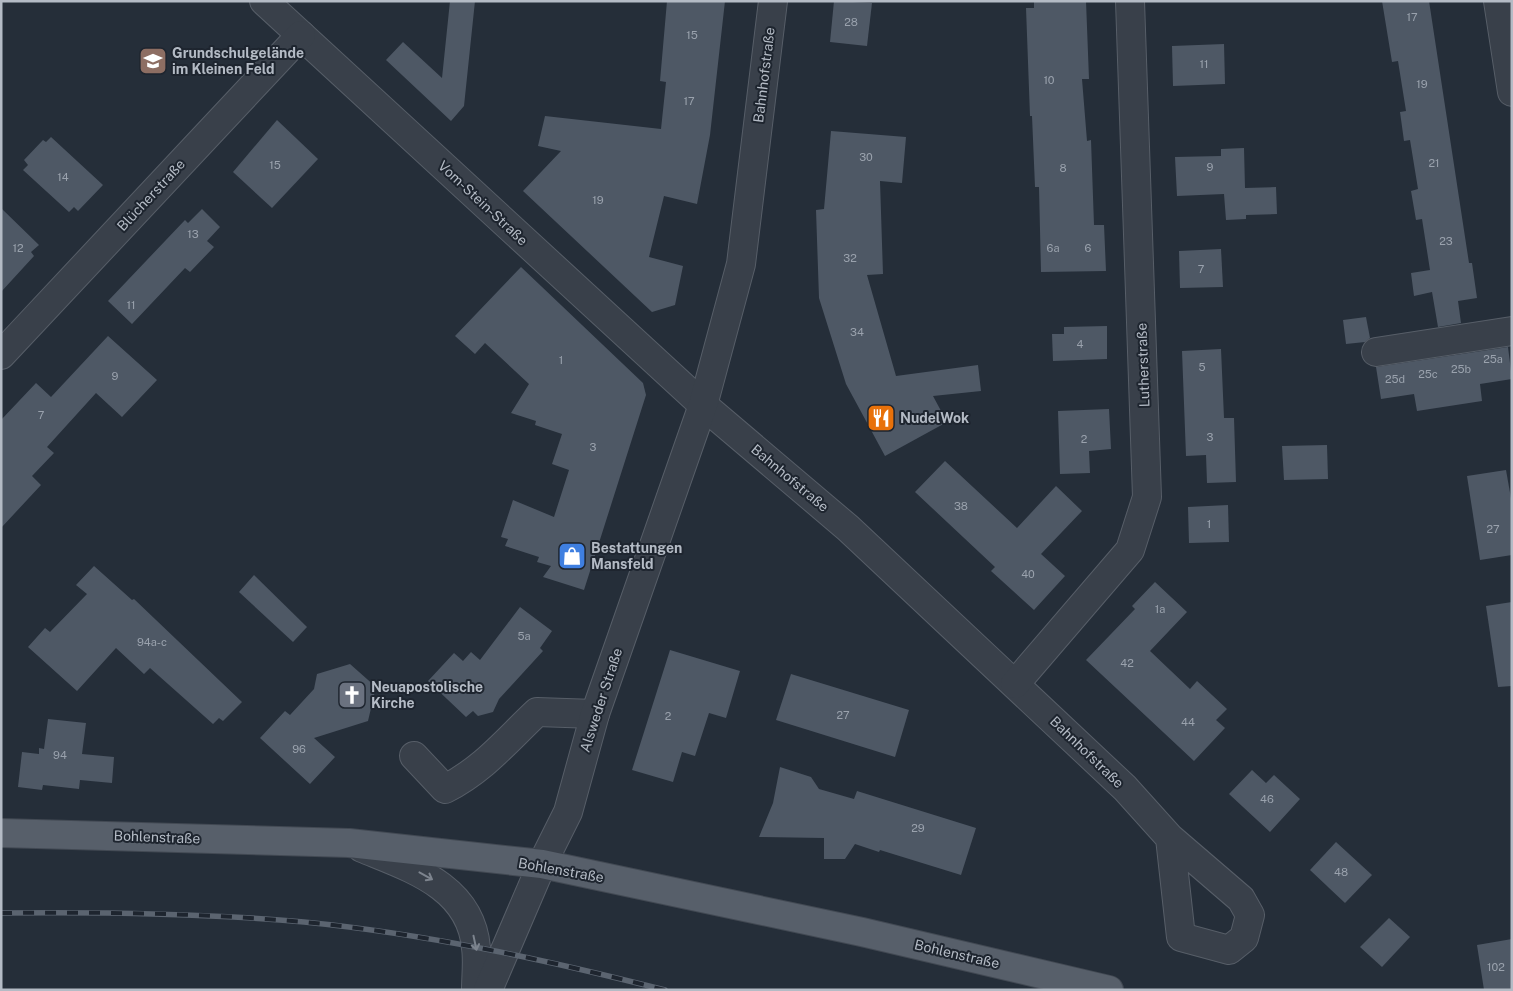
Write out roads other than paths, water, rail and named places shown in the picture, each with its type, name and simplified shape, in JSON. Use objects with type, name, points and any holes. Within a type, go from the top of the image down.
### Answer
[{"type":"main road","name":"Bohlenstraße","points":[[1,833],[349,843],[542,864],[862,932],[1109,990]]},
{"type":"street","name":"Vom-Stein-Straße","points":[[264,1],[703,405]]},
{"type":"street","name":"Bahnhofstraße","points":[[773,1],[741,264],[703,405],[848,528],[1125,788],[1170,838]]},
{"type":"street","name":"Lutherstraße","points":[[1014,684],[1130,550],[1147,497],[1130,1]]},
{"type":"street","points":[[1498,1],[1512,92]]},
{"type":"street","name":"Blücherstraße","points":[[1,355],[301,35]]},
{"type":"street","points":[[1376,352],[1512,331]]},
{"type":"street","name":"Alsweder Straße","points":[[488,990],[542,864],[568,812],[595,714],[703,405]]},
{"type":"street","points":[[414,756],[445,790],[463,780],[494,756],[538,712],[595,714]]},
{"type":"street","points":[[349,843],[427,875],[444,888],[467,914],[476,946],[476,990]]},
{"type":"railway","points":[[1,913],[191,915],[266,919],[350,927],[486,949],[576,968],[665,990]]},
{"type":"place","name":"Grundschulgelände im Kleinen Feld","points":[[153,61]]},
{"type":"place","name":"NudelWok","points":[[881,418]]},
{"type":"place","name":"Bestattungen Mansfeld","points":[[572,556]]},
{"type":"place","name":"Neuapostolische Kirche","points":[[352,695]]}]
